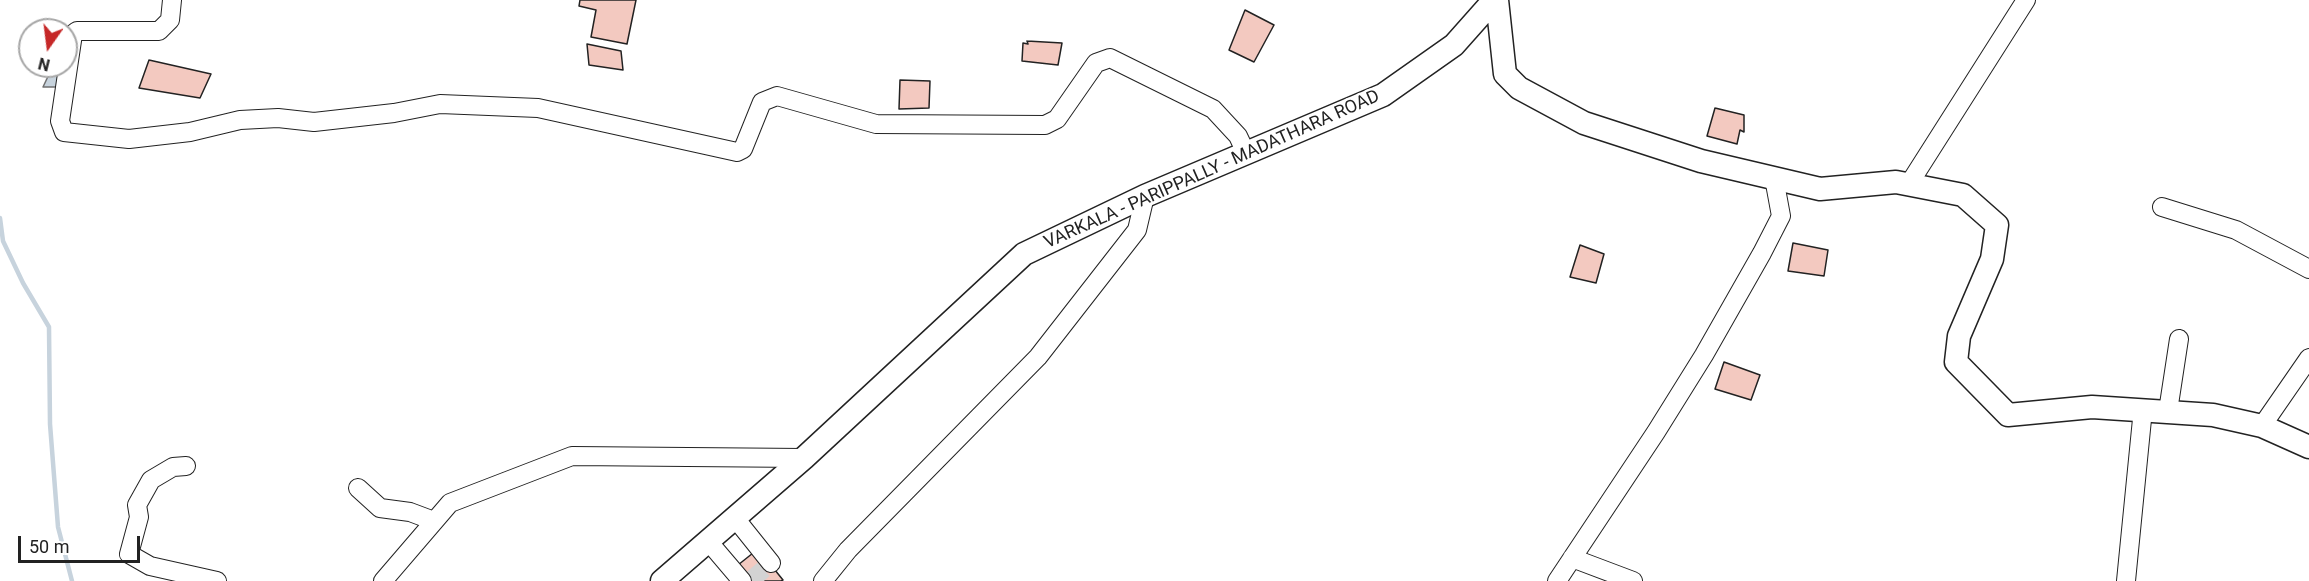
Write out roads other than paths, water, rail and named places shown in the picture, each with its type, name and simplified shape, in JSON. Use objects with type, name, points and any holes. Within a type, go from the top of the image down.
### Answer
[{"type":"main road","name":"VARKALA - PARIPPALLY - MADATHARA ROAD","points":[[662,581],[804,458],[1024,254],[1145,196],[1383,95],[1454,45],[1496,0]]},
{"type":"main road","points":[[1496,0],[1505,74],[1519,88],[1584,123],[1701,161],[1820,189],[1896,182],[1963,195],[1997,225],[1992,259],[1959,336],[1956,362],[2008,415],[2092,407],[2213,415],[2262,426],[2309,447]]},
{"type":"street","points":[[172,0],[170,20],[159,31],[77,31],[72,34],[60,124],[64,132],[129,140],[190,132],[240,120],[278,118],[314,122],[394,113],[440,104],[538,108],[737,152],[743,149],[762,102],[777,96],[876,124],[1045,125],[1057,119],[1096,63],[1110,58],[1213,109],[1238,136],[1246,153]]},
{"type":"street","points":[[1909,184],[2026,0]]},
{"type":"street","points":[[1557,581],[1616,495],[1704,355],[1762,253],[1781,216],[1774,178]]},
{"type":"street","points":[[823,581],[848,550],[1038,357],[1137,230],[1145,196]]},
{"type":"street","points":[[2162,207],[2236,230],[2309,269]]},
{"type":"street","points":[[2168,411],[2179,339]]},
{"type":"street","points":[[2262,426],[2309,358]]},
{"type":"street","points":[[2126,581],[2143,409]]},
{"type":"street","points":[[383,581],[450,503],[572,456],[804,458]]},
{"type":"street","points":[[186,466],[173,467],[160,472],[151,480],[136,506],[139,517],[129,554],[150,566],[217,581]]},
{"type":"street","points":[[358,488],[380,508],[410,512],[434,521]]},
{"type":"street","points":[[735,518],[771,563]]},
{"type":"street","points":[[708,541],[742,581]]},
{"type":"street","points":[[1572,558],[1633,581]]},
{"type":"waterway","points":[[0,218],[3,241],[23,283],[49,327],[50,424],[58,527],[72,581]]},
{"type":"tunnel","points":[[750,581],[771,563]]}]
